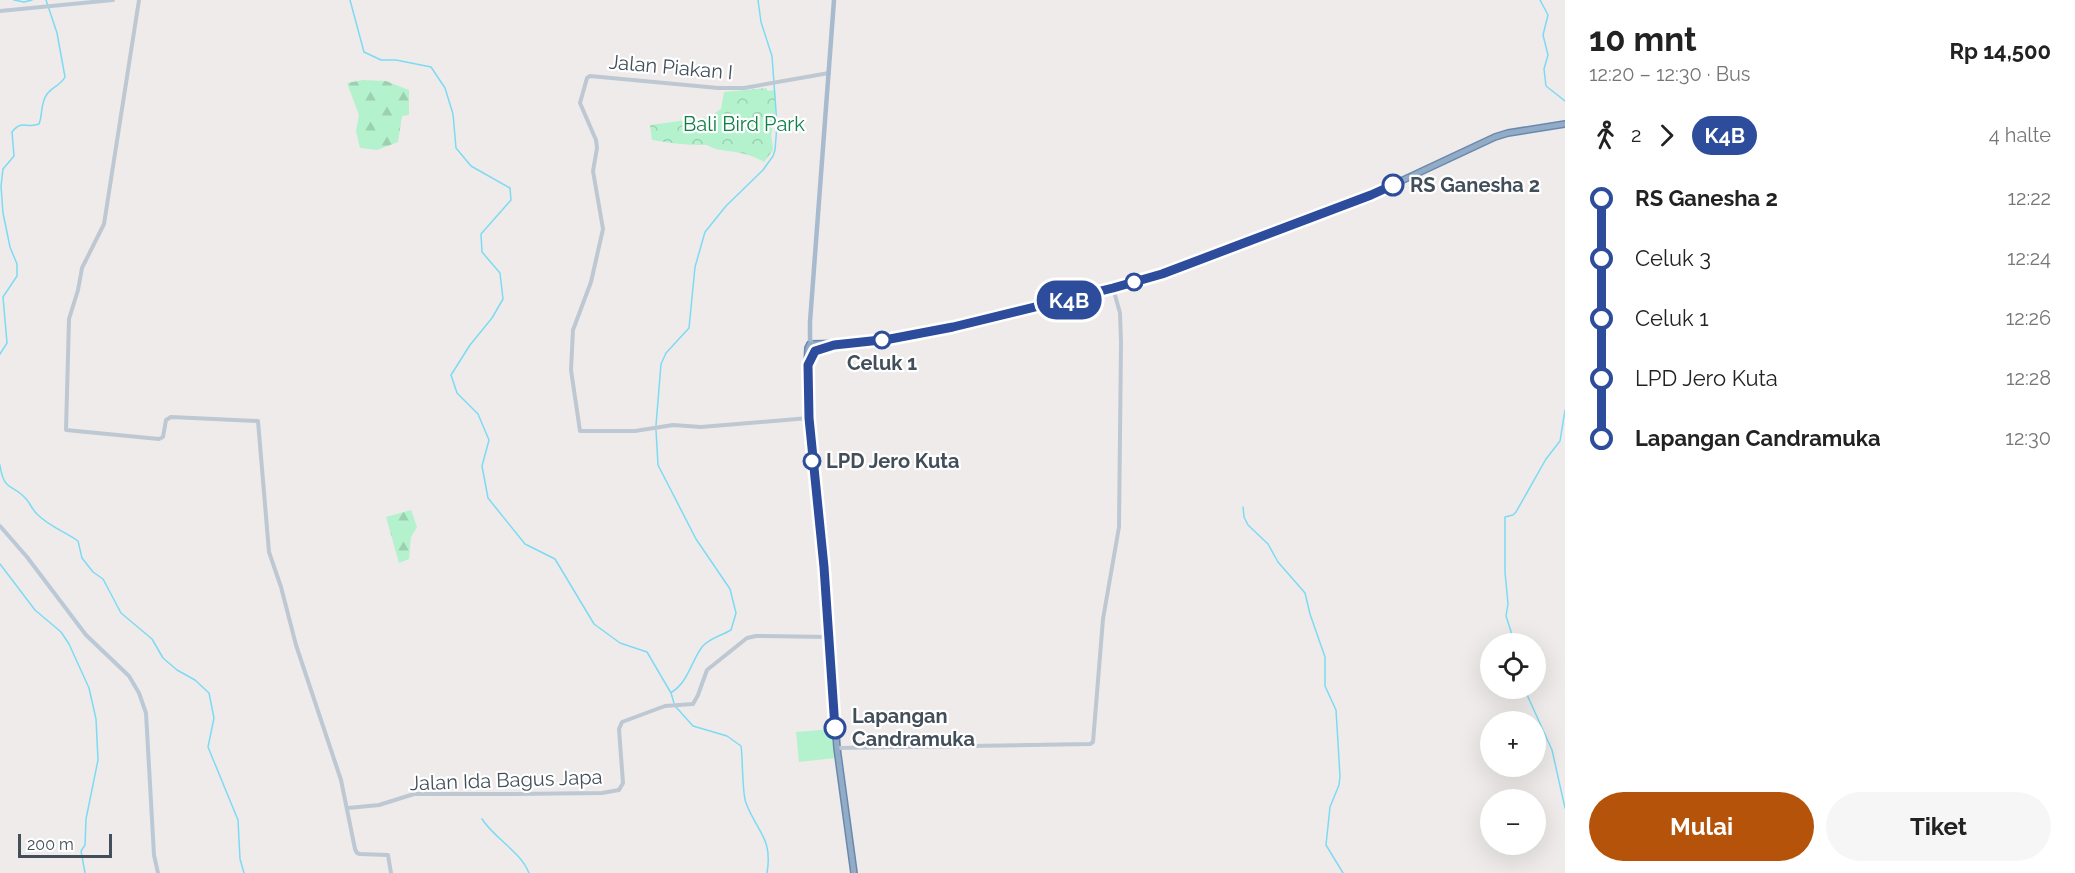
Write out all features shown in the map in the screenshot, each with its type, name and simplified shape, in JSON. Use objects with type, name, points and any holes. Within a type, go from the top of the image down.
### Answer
[{"type":"highway","points":[[854,873],[837,748],[824,567],[809,418],[808,348],[811,343],[834,345],[890,339],[953,327],[1162,274],[1371,195],[1495,137],[1565,124]]},
{"type":"highway","points":[[808,365],[815,351],[834,345]]},
{"type":"main road","points":[[0,11],[113,0]]},
{"type":"main road","points":[[815,351],[811,343],[810,328],[834,0]]},
{"type":"main road","points":[[0,526],[12,538],[86,635],[126,673],[141,697],[146,713],[154,855],[158,873]]},
{"type":"street","points":[[139,0],[104,224],[82,268],[69,319],[66,430],[159,439],[163,438],[166,422],[171,417],[258,421],[269,552],[296,645],[341,780],[356,852],[388,855],[391,873]]},
{"type":"street","name":"Jalan Piakan I","points":[[809,418],[701,427],[677,425],[635,431],[580,431],[572,370],[573,330],[591,282],[603,234],[592,171],[597,140],[580,103],[587,78],[592,75],[718,88],[744,88],[829,73]]},
{"type":"street","points":[[837,748],[893,745],[1090,744],[1093,742],[1102,619],[1119,523],[1122,350],[1120,313],[1113,288]]},
{"type":"street","name":"Jalan Ida Bagus Japa","points":[[348,808],[382,805],[414,794],[444,796],[617,791],[621,788],[622,783],[620,724],[624,721],[667,706],[692,705],[708,669],[747,638],[756,636],[829,637]]},
{"type":"green space","points":[[363,80],[386,81],[409,90],[409,115],[402,116],[398,142],[377,150],[360,148],[356,131],[359,115],[347,83]]},
{"type":"green space","name":"Bali Bird Park","points":[[766,88],[768,91],[775,90],[776,106],[771,135],[773,150],[764,162],[745,154],[706,145],[652,140],[650,125],[709,117],[721,109],[724,92]]},
{"type":"green space","points":[[411,510],[417,527],[411,537],[409,559],[399,563],[386,517]]},
{"type":"green space","points":[[832,729],[835,758],[799,762],[796,732]]},
{"type":"waterway","points":[[14,0],[24,2],[32,0]]},
{"type":"waterway","points":[[0,354],[7,343],[3,297],[17,276],[17,264],[10,247],[3,213],[1,186],[3,169],[14,156],[12,132],[22,125],[39,124],[45,98],[65,77],[57,33],[46,0]]},
{"type":"waterway","points":[[350,0],[364,52],[381,60],[396,60],[431,67],[445,88],[453,114],[456,148],[471,166],[510,188],[511,200],[481,234],[482,252],[500,273],[503,299],[451,375],[457,393],[478,414],[489,440],[482,466],[488,498],[525,544],[555,559],[594,624],[620,643],[647,652],[671,693],[674,703]]},
{"type":"waterway","points":[[656,425],[661,364],[666,353],[689,328],[695,267],[705,232],[726,206],[763,170],[775,150],[777,125],[772,56],[761,22],[758,0]]},
{"type":"waterway","points":[[1540,0],[1548,15],[1543,35],[1548,55],[1544,69],[1546,86],[1565,101]]},
{"type":"waterway","points":[[1511,633],[1506,616],[1508,604],[1505,572],[1505,517],[1516,512],[1546,459],[1560,441],[1565,410]]},
{"type":"waterway","points":[[656,430],[658,465],[696,539],[730,589],[736,613],[731,630],[705,644],[682,683],[672,692]]},
{"type":"waterway","points":[[0,465],[4,480],[27,500],[36,513],[78,541],[82,558],[93,572],[103,579],[121,613],[152,639],[163,658],[177,670],[195,680],[209,693],[214,718],[208,747],[238,820],[240,859],[244,873]]},
{"type":"waterway","points":[[1243,507],[1248,525],[1268,544],[1278,562],[1305,593],[1325,657],[1325,686],[1336,710],[1340,776],[1339,785],[1330,807],[1326,845],[1343,873]]},
{"type":"waterway","points":[[0,564],[35,610],[61,632],[89,688],[96,719],[98,760],[86,819],[85,845],[81,851],[85,873]]},
{"type":"waterway","points":[[1529,699],[1552,750],[1565,808]]},
{"type":"waterway","points":[[676,707],[693,726],[727,736],[741,746],[745,798],[750,813],[766,843],[767,873]]},
{"type":"waterway","points":[[482,819],[520,858],[529,873]]},
{"type":"bus line","name":"K4B","points":[[835,728],[824,567],[809,418],[808,365],[815,351],[834,345],[890,339],[953,327],[1124,285],[1162,274],[1393,185]]},
{"type":"place","name":"RS Ganesha 2","points":[[1393,185]]},
{"type":"place","name":"Celuk 1","points":[[882,340]]},
{"type":"place","name":"LPD Jero Kuta","points":[[812,461]]},
{"type":"place","name":"Lapangan Candramuka","points":[[835,728]]}]
